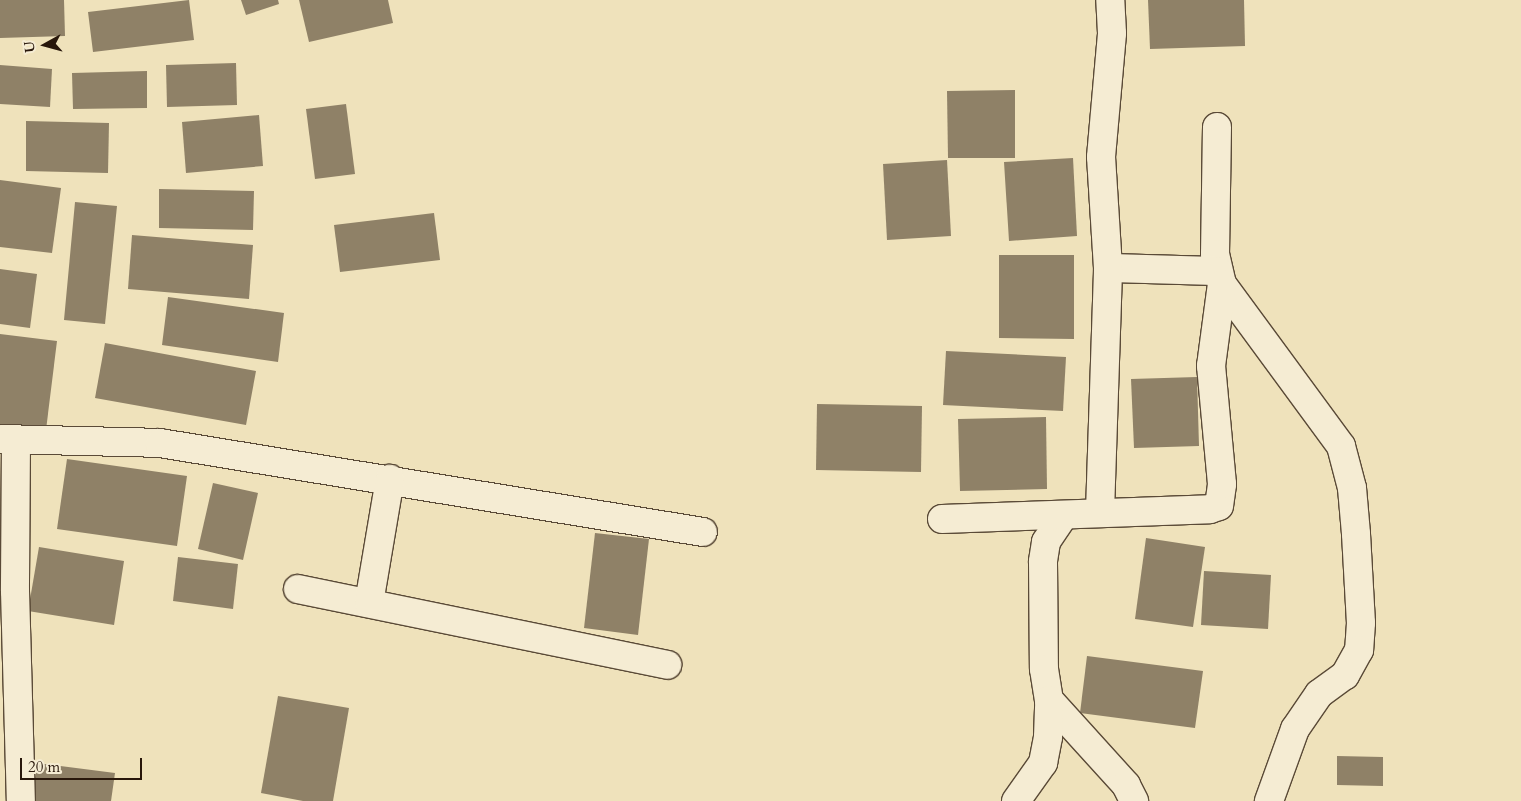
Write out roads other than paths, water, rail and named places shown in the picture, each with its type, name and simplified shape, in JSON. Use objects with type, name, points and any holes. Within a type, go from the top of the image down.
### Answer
[{"type":"street","points":[[1100,512],[1108,268],[1101,157],[1112,33],[1110,0]]},
{"type":"street","points":[[942,519],[1210,509],[1219,506],[1222,501],[1211,366],[1220,277],[1215,254],[1217,127]]},
{"type":"street","points":[[1108,268],[1220,277],[1341,446],[1352,488],[1361,623],[1359,650],[1344,675],[1319,694],[1295,729],[1269,801]]},
{"type":"street","points":[[21,801],[10,705],[7,591],[8,440],[160,443],[390,479],[703,532]]},
{"type":"street","points":[[369,604],[390,479]]},
{"type":"street","points":[[1016,801],[1043,763],[1048,737],[1049,700],[1044,669],[1043,562],[1046,542],[1064,515]]},
{"type":"street","points":[[298,589],[667,665]]},
{"type":"street","points":[[1049,700],[1126,785],[1134,801]]}]
